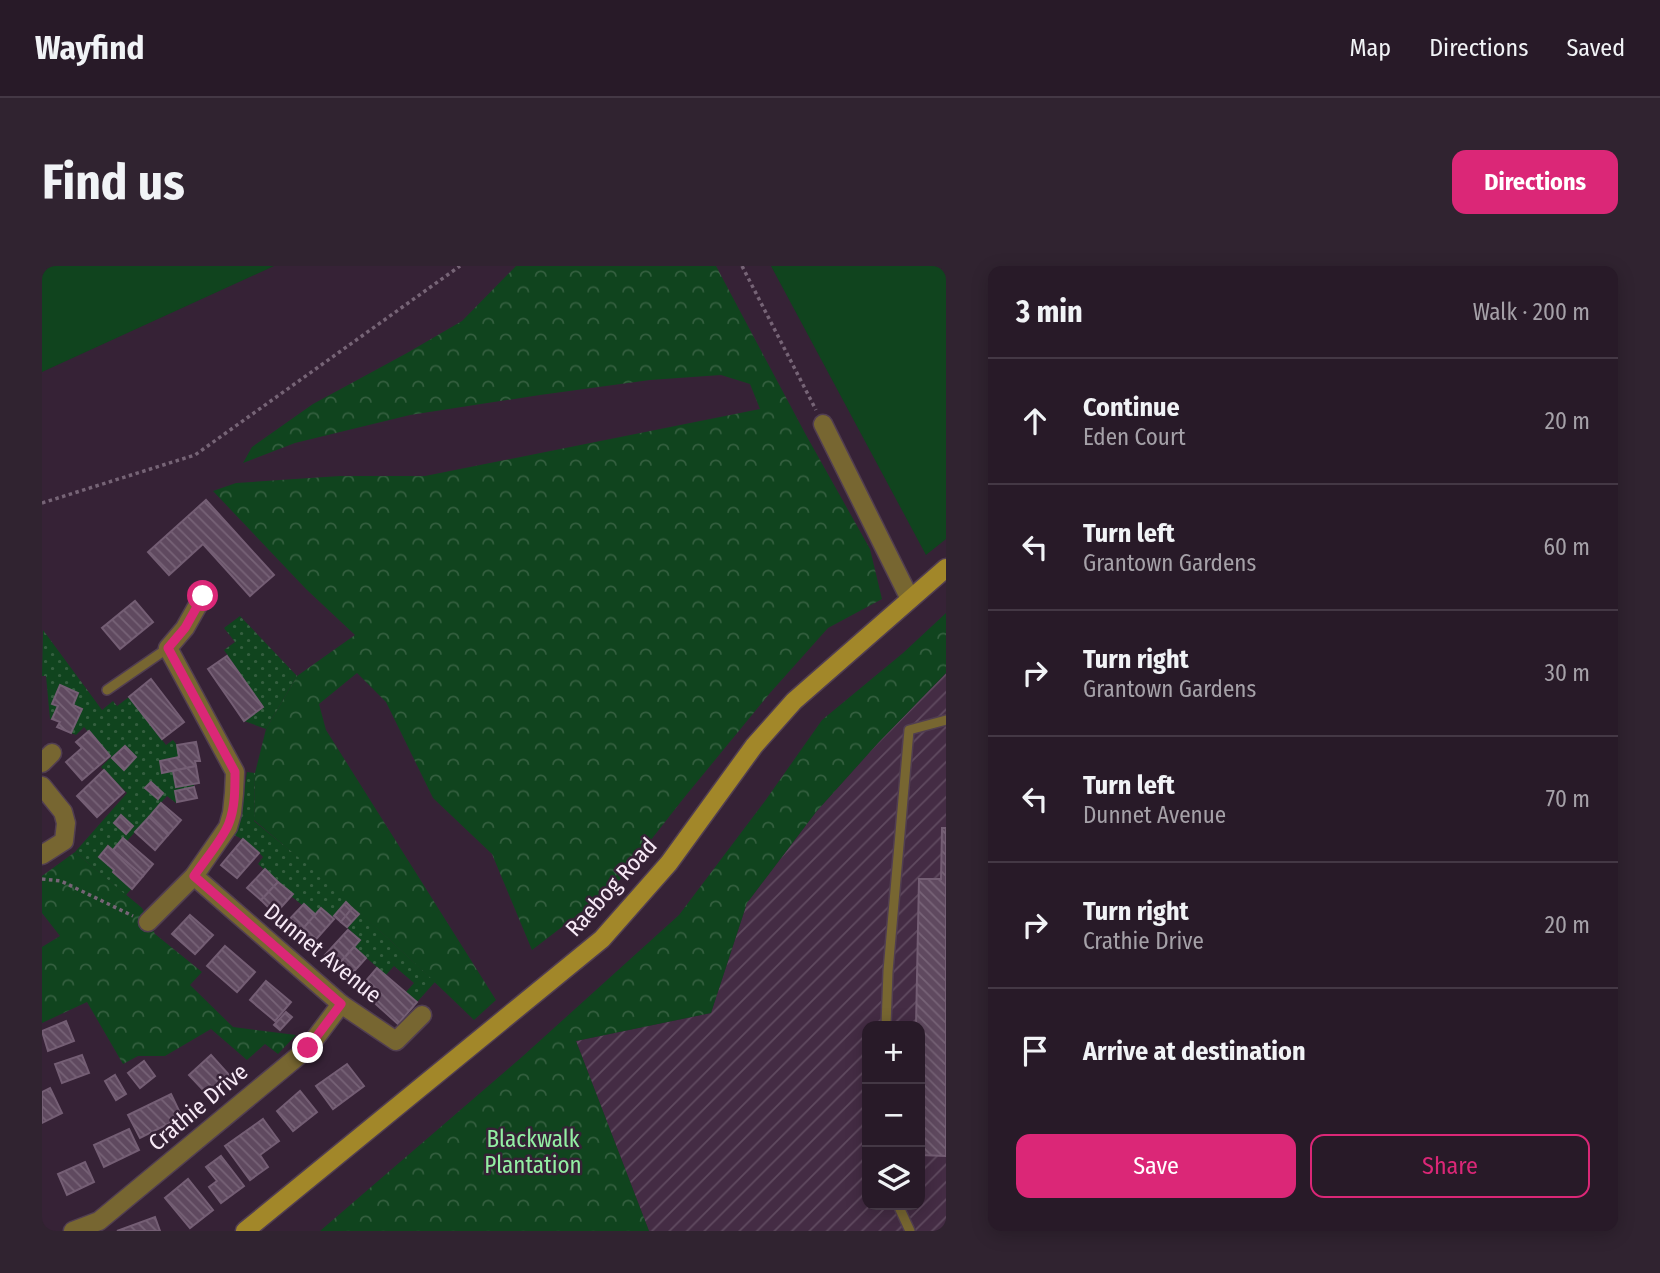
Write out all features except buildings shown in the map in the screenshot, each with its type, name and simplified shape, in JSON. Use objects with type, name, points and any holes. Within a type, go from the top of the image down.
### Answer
[{"type":"main road","name":"Raebog Road","points":[[246,1231],[602,939],[669,863],[762,737],[794,702],[946,568]]},
{"type":"street","points":[[823,424],[910,599]]},
{"type":"street","points":[[148,922],[194,876],[228,827],[233,803],[235,772],[168,648],[185,628],[203,596]]},
{"type":"street","points":[[42,786],[63,812],[66,824],[64,841],[42,855]]},
{"type":"street","name":"Dunnet Avenue","points":[[194,876],[341,1004],[396,1041],[422,1016]]},
{"type":"street","name":"Crathie Drive","points":[[73,1231],[99,1221],[308,1048],[341,1004]]},
{"type":"lane","points":[[107,690],[168,648]]},
{"type":"lane","points":[[886,1021],[909,730],[946,720]]},
{"type":"lane","points":[[900,1210],[910,1231]]},
{"type":"path","points":[[42,503],[195,455],[460,266]]},
{"type":"path","points":[[742,266],[823,424]]},
{"type":"path","points":[[42,879],[61,881],[146,924],[148,922]]},
{"type":"shaded area","points":[[946,673],[946,1231],[649,1231],[576,1041],[711,1013],[747,903],[816,812]]},
{"type":"green space","points":[[42,266],[274,266],[42,372]]},
{"type":"green space","points":[[516,266],[716,266],[870,549],[882,599],[828,628],[770,693],[614,887],[532,950],[492,854],[433,798],[386,702],[357,673],[319,704],[326,730],[496,1000],[474,1020],[366,918],[254,820],[255,773],[266,729],[297,676],[355,635],[306,589],[213,491],[236,483],[340,476],[425,476],[760,409],[750,384],[721,375],[650,380],[410,415],[295,443],[243,463],[252,447],[313,404],[462,321]]},
{"type":"green space","points":[[771,266],[946,266],[946,539],[926,555]]},
{"type":"green space","name":"Blackwalk Plantation","points":[[946,613],[946,673],[816,812],[747,903],[711,1013],[576,1041],[649,1231],[320,1231],[523,1056],[679,915],[822,720],[903,653]]},
{"type":"green space","points":[[240,616],[297,676],[266,729],[244,721],[263,707],[224,650],[235,642],[224,628]]},
{"type":"green space","points":[[43,630],[102,710],[113,701],[117,706],[129,697],[166,745],[173,740],[177,745],[179,757],[160,761],[162,772],[173,771],[176,787],[194,784],[194,787],[175,791],[176,803],[167,796],[127,841],[123,838],[113,850],[108,847],[100,856],[113,872],[132,888],[126,895],[75,852],[127,793],[101,767],[111,757],[84,727],[76,735],[71,733],[82,709],[73,705],[78,693],[60,686],[58,706],[50,719],[46,676],[42,676]]},
{"type":"green space","points":[[247,772],[255,773],[254,821],[320,875],[435,982],[417,1002],[406,992],[414,983],[394,966],[386,975],[354,947],[359,940],[347,927],[358,913],[346,903],[332,918],[322,908],[316,915],[291,896],[292,894],[258,864],[263,857],[257,850],[234,835],[241,812]]},
{"type":"green space","points":[[75,852],[142,908],[155,934],[202,972],[190,985],[233,1027],[296,1035],[278,1054],[265,1044],[247,1060],[211,1029],[165,1056],[138,1056],[123,1064],[87,1002],[42,1023],[42,947],[60,936],[42,913],[42,876]]},
{"type":"route","points":[[203,596],[185,628],[168,648],[235,772],[232,813],[228,827],[194,876],[341,1004],[308,1048]]}]
